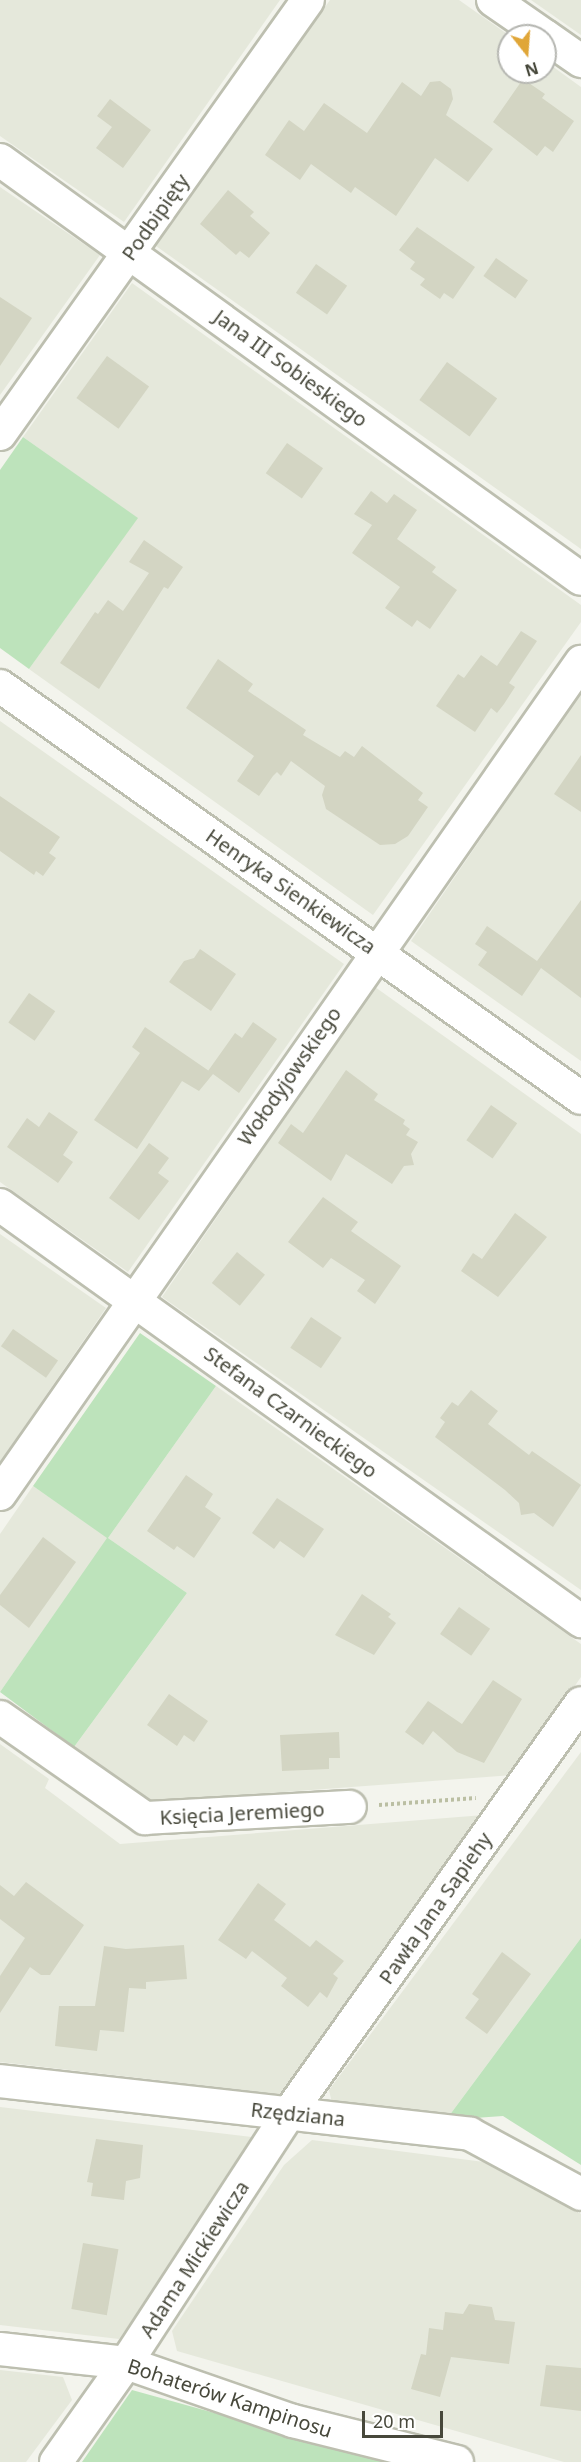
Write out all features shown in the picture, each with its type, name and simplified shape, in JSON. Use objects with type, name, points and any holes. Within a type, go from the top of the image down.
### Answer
[{"type":"street","name":"Podbipięty","points":[[0,434],[308,0]]},
{"type":"street","points":[[493,0],[528,24]]},
{"type":"street","points":[[557,44],[581,61]]},
{"type":"street","name":"Jana III Sobieskiego","points":[[0,160],[131,251],[581,579]]},
{"type":"street","name":"Wołodyjowskiego","points":[[0,1494],[376,951],[581,662]]},
{"type":"street","name":"Henryka Sienkiewicza","points":[[0,686],[581,1098]]},
{"type":"street","name":"Stefana Czarnieckiego","points":[[0,1205],[581,1621]]},
{"type":"street","name":"Pawła Jana Sapiehy","points":[[289,2114],[581,1703]]},
{"type":"street","name":"Księcia Jeremiego","points":[[0,1717],[145,1818],[350,1807]]},
{"type":"street","name":"Rzędziana","points":[[0,2081],[470,2134],[581,2193]]},
{"type":"street","name":"Adama Mickiewicza","points":[[56,2462],[126,2363],[289,2114]]},
{"type":"street","name":"Bohaterów Kampinosu","points":[[0,2349],[126,2363],[293,2421],[457,2462]]},
{"type":"path","name":"Księcia Jeremiego","points":[[350,1807],[516,1795]]},
{"type":"shaded area","points":[[0,0],[280,0],[124,222],[0,136]]},
{"type":"shaded area","points":[[330,0],[459,0],[497,27],[497,84],[557,84],[557,70],[581,87],[581,549],[156,246]]},
{"type":"shaded area","points":[[531,0],[581,0],[581,35]]},
{"type":"shaded area","points":[[0,187],[100,255],[0,395]]},
{"type":"shaded area","points":[[132,283],[581,605],[581,622],[373,915],[29,669],[137,518],[23,437]]},
{"type":"shaded area","points":[[581,692],[581,1061],[411,941]]},
{"type":"shaded area","points":[[0,721],[344,964],[128,1272],[0,1182]]},
{"type":"shaded area","points":[[375,987],[581,1134],[581,1590],[162,1297]]},
{"type":"shaded area","points":[[0,1234],[106,1308],[0,1462]]},
{"type":"shaded area","points":[[216,1386],[581,1644],[581,1677],[513,1775],[152,1802],[74,1747],[187,1593],[108,1538]]},
{"type":"shaded area","points":[[33,1486],[108,1538],[0,1692],[0,1534]]},
{"type":"shaded area","points":[[0,1744],[49,1779],[45,1788],[120,1844],[484,1815],[286,2095],[0,2062]]},
{"type":"shaded area","points":[[581,1752],[581,1938],[446,2120],[332,2103],[329,2090]]},
{"type":"shaded area","points":[[0,2107],[260,2138],[119,2339],[0,2325]]},
{"type":"shaded area","points":[[312,2140],[500,2164],[581,2214],[581,2462],[564,2462],[177,2351],[172,2331],[284,2165]]},
{"type":"shaded area","points":[[0,2370],[63,2377],[72,2400],[26,2462],[0,2462]]},
{"type":"green space","points":[[23,437],[138,518],[29,669],[0,648],[0,470]]},
{"type":"green space","points":[[140,1333],[216,1386],[108,1538],[187,1593],[74,1747],[0,1692],[107,1538],[33,1486]]},
{"type":"green space","points":[[581,1938],[581,2165],[503,2116],[446,2120]]},
{"type":"green space","points":[[132,2390],[390,2462],[82,2462]]},
{"type":"building","points":[[440,81],[451,89],[453,99],[446,115],[493,149],[468,182],[435,158],[396,216],[355,187],[351,193],[311,164],[300,180],[265,155],[289,120],[304,131],[324,103],[367,133],[402,82],[421,96],[430,82]]},
{"type":"building","points":[[520,84],[530,84],[545,94],[542,98],[574,121],[553,152],[545,146],[537,156],[493,122]]},
{"type":"building","points":[[110,99],[151,130],[123,168],[96,148],[112,127],[97,116]]},
{"type":"building","points":[[228,190],[254,212],[250,216],[270,233],[249,258],[240,251],[236,255],[200,224]]},
{"type":"building","points":[[417,227],[475,267],[453,299],[444,293],[440,299],[420,285],[425,279],[410,269],[415,262],[399,250]]},
{"type":"building","points":[[496,258],[528,280],[515,298],[483,276]]},
{"type":"building","points":[[316,264],[347,286],[327,314],[296,293]]},
{"type":"building","points":[[0,297],[32,318],[0,366]]},
{"type":"building","points":[[107,356],[149,387],[119,429],[76,398]]},
{"type":"building","points":[[447,362],[497,398],[470,436],[419,400]]},
{"type":"building","points":[[287,443],[323,468],[302,499],[266,473]]},
{"type":"building","points":[[371,491],[387,503],[394,494],[417,510],[397,539],[436,567],[432,572],[457,590],[430,629],[417,620],[412,627],[385,608],[400,587],[352,553],[372,525],[354,514]]},
{"type":"building","points":[[144,540],[183,567],[168,589],[164,587],[99,689],[60,663],[95,612],[98,614],[108,600],[123,611],[149,573],[129,562]]},
{"type":"building","points":[[521,631],[537,641],[509,683],[515,687],[497,713],[491,708],[475,732],[436,706],[458,674],[464,678],[481,655],[497,666]]},
{"type":"building","points":[[218,659],[253,684],[248,691],[306,730],[303,735],[340,757],[345,751],[354,757],[362,746],[423,793],[418,800],[428,807],[408,836],[395,844],[380,845],[326,809],[322,795],[325,786],[291,761],[281,776],[277,772],[273,776],[259,796],[237,781],[254,756],[186,708]]},
{"type":"building","points":[[581,755],[581,812],[554,794]]},
{"type":"building","points":[[0,796],[60,837],[49,853],[56,858],[43,876],[36,871],[34,875],[0,851]]},
{"type":"building","points":[[581,900],[581,998],[541,968],[522,996],[478,965],[487,952],[475,944],[487,926],[537,961]]},
{"type":"building","points":[[200,949],[236,974],[211,1011],[169,982],[184,961],[194,958]]},
{"type":"building","points":[[29,993],[55,1011],[35,1041],[8,1022]]},
{"type":"building","points":[[253,1022],[277,1039],[239,1093],[213,1074],[199,1091],[182,1081],[137,1149],[94,1120],[140,1053],[132,1047],[145,1027],[208,1070],[235,1033],[242,1038]]},
{"type":"building","points":[[346,1070],[378,1094],[374,1100],[405,1120],[403,1124],[410,1129],[406,1135],[418,1142],[411,1154],[414,1165],[404,1166],[392,1184],[346,1154],[331,1181],[278,1143],[291,1124],[303,1133]]},
{"type":"building","points":[[491,1105],[517,1123],[493,1159],[466,1140]]},
{"type":"building","points":[[49,1112],[78,1132],[63,1155],[73,1162],[58,1183],[7,1147],[27,1118],[39,1127]]},
{"type":"building","points":[[149,1143],[169,1158],[158,1173],[169,1181],[139,1220],[109,1198]]},
{"type":"building","points":[[323,1197],[358,1222],[351,1231],[401,1266],[375,1304],[357,1291],[365,1280],[331,1258],[323,1268],[288,1242]]},
{"type":"building","points":[[515,1213],[547,1237],[498,1297],[461,1271],[473,1253],[482,1259]]},
{"type":"building","points":[[237,1252],[265,1275],[240,1306],[212,1283]]},
{"type":"building","points":[[311,1317],[342,1338],[321,1368],[290,1348]]},
{"type":"building","points":[[13,1329],[58,1361],[46,1378],[1,1346]]},
{"type":"building","points":[[471,1390],[498,1411],[488,1424],[529,1455],[532,1451],[581,1485],[553,1527],[534,1513],[521,1515],[519,1503],[505,1490],[435,1437],[445,1422],[440,1418],[452,1402],[458,1406]]},
{"type":"building","points":[[186,1475],[213,1494],[205,1507],[221,1518],[194,1558],[177,1546],[174,1550],[147,1531]]},
{"type":"building","points":[[277,1498],[324,1529],[304,1558],[280,1541],[274,1549],[252,1533]]},
{"type":"building","points":[[43,1537],[76,1562],[29,1628],[0,1605],[0,1595]]},
{"type":"building","points":[[362,1594],[391,1614],[388,1617],[396,1623],[374,1655],[335,1635]]},
{"type":"building","points":[[459,1607],[490,1629],[471,1656],[440,1634]]},
{"type":"building","points":[[493,1680],[522,1699],[484,1763],[457,1752],[433,1731],[423,1745],[405,1732],[428,1701],[462,1724]]},
{"type":"building","points":[[169,1694],[208,1721],[194,1742],[184,1735],[177,1746],[147,1725]]},
{"type":"building","points":[[339,1732],[340,1758],[329,1758],[329,1769],[282,1771],[280,1735]]},
{"type":"building","points":[[26,1882],[84,1925],[50,1975],[41,1975],[30,1967],[0,2013],[0,1976],[25,1938],[0,1919],[0,1885],[14,1896]]},
{"type":"building","points":[[258,1883],[286,1904],[274,1920],[310,1947],[316,1940],[344,1961],[333,1974],[338,1978],[327,1998],[320,1992],[308,2007],[281,1986],[287,1978],[252,1951],[246,1959],[218,1940]]},
{"type":"building","points":[[184,1945],[187,1979],[146,1982],[146,1989],[129,1988],[124,2032],[100,2030],[97,2051],[55,2046],[59,2006],[95,2006],[104,1946],[126,1949]]},
{"type":"building","points":[[502,1952],[531,1974],[487,2034],[465,2018],[479,1999],[472,1994]]},
{"type":"building","points":[[96,2139],[143,2145],[140,2178],[126,2181],[124,2200],[91,2196],[93,2183],[87,2182]]},
{"type":"building","points":[[83,2243],[118,2249],[107,2315],[71,2309]]},
{"type":"building","points":[[469,2304],[492,2307],[495,2320],[515,2322],[509,2364],[451,2357],[440,2397],[411,2389],[421,2354],[426,2355],[429,2328],[443,2330],[445,2312],[463,2314]]},
{"type":"building","points":[[546,2365],[581,2368],[581,2411],[540,2406]]}]
